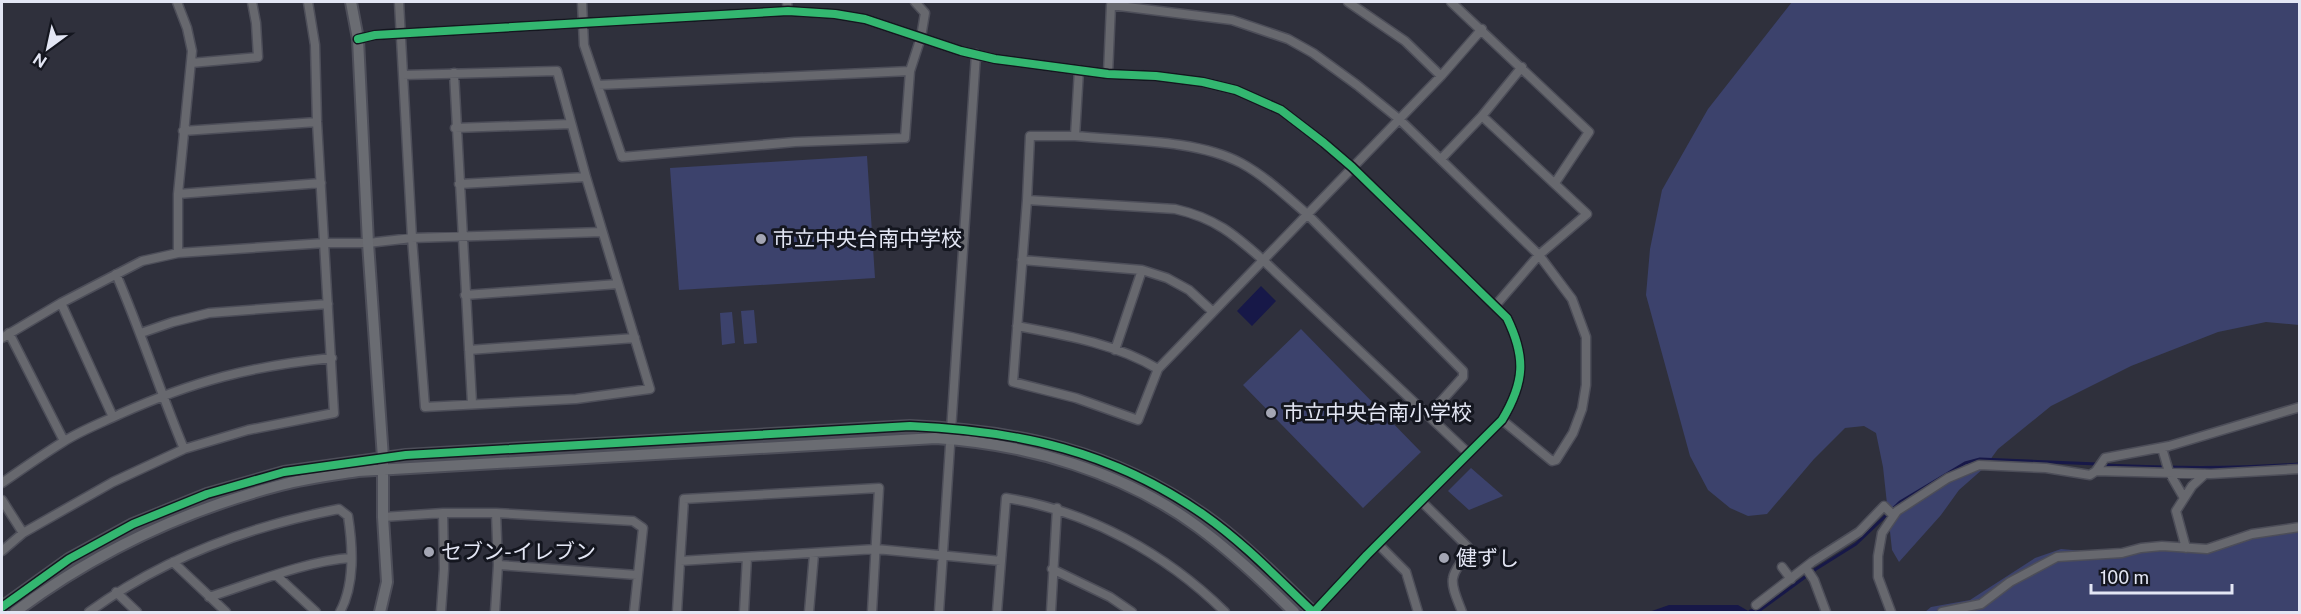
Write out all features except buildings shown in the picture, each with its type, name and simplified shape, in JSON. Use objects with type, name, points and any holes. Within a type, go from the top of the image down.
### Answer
[{"type":"street","points":[[177,2],[187,28],[192,51],[178,194],[178,253]]},
{"type":"street","points":[[191,63],[258,57],[252,2]]},
{"type":"street","points":[[2,550],[23,533],[113,482],[184,449],[248,430],[334,413],[317,122],[315,45],[308,2]]},
{"type":"street","points":[[351,2],[358,39],[368,243],[383,458],[383,516],[387,582],[380,612]]},
{"type":"street","points":[[399,2],[424,407],[576,399],[650,389],[602,232],[557,71],[404,75]]},
{"type":"street","points":[[582,2],[584,45],[622,157],[795,142],[905,138],[910,71],[921,37],[925,13],[915,2]]},
{"type":"street","points":[[1348,2],[1405,41],[1441,76]]},
{"type":"street","points":[[1451,2],[1589,132],[1555,183]]},
{"type":"street","points":[[1108,74],[1111,3],[1232,20],[1273,33],[1313,53],[1399,119],[1539,255],[1572,298],[1586,337],[1586,386],[1582,409],[1573,433],[1556,460],[1552,461],[1503,420]]},
{"type":"street","points":[[15,612],[79,568],[141,535],[212,505],[283,484],[358,471],[854,442],[951,433],[1012,435],[1051,444],[1096,458],[1164,490],[1241,544],[1314,612],[1378,544],[1503,420],[1519,384],[1521,360],[1517,339],[1507,318],[1352,167],[1289,115],[1236,90],[1203,82],[1156,76],[1108,74],[1034,65],[976,54],[865,19],[787,6],[375,35],[358,39]]},
{"type":"street","points":[[1428,416],[1463,377],[1464,370],[1306,214],[1258,173],[1222,154],[1200,148],[1075,136],[1030,136],[1013,382],[1076,398],[1138,420],[1158,369],[1212,311],[1264,261],[1306,214],[1441,76],[1482,29]]},
{"type":"street","points":[[939,612],[976,54]]},
{"type":"street","points":[[1441,159],[1482,116],[1522,67]]},
{"type":"street","points":[[1075,136],[1079,70]]},
{"type":"street","points":[[598,85],[910,71]]},
{"type":"street","points":[[454,73],[472,403]]},
{"type":"street","points":[[1482,116],[1587,214],[1539,255],[1495,306]]},
{"type":"street","points":[[183,131],[317,122]]},
{"type":"street","points":[[456,128],[572,124]]},
{"type":"street","points":[[459,184],[586,177]]},
{"type":"street","points":[[178,194],[321,183]]},
{"type":"street","points":[[1027,200],[1175,209],[1197,214],[1219,224],[1234,234],[1264,261],[1468,453]]},
{"type":"street","points":[[64,441],[5,335],[142,261],[178,253],[325,243],[602,232]]},
{"type":"street","points":[[1022,260],[1142,270],[1167,278],[1182,286],[1212,311]]},
{"type":"street","points":[[1114,350],[1142,270]]},
{"type":"street","points":[[116,274],[141,333],[161,396],[184,449]]},
{"type":"street","points":[[465,295],[618,284]]},
{"type":"street","points":[[61,303],[113,417]]},
{"type":"street","points":[[141,333],[209,313],[328,304]]},
{"type":"street","points":[[1017,326],[1059,334],[1141,358],[1158,369]]},
{"type":"street","points":[[469,350],[635,338]]},
{"type":"street","points":[[2,483],[64,441],[161,396],[198,382],[241,371],[284,363],[332,358]]},
{"type":"street","points":[[1891,612],[1878,577],[1878,556],[1882,533],[1893,515],[1948,477],[1979,465],[2046,468],[2090,475],[2096,471],[2105,458],[2162,448],[2300,407]]},
{"type":"street","points":[[2,607],[69,559],[133,525],[172,507],[240,483],[284,472],[417,454],[910,426],[951,433],[1063,460],[1158,501],[1197,526],[1232,553],[1294,612]]},
{"type":"street","points":[[2162,448],[2169,472],[2184,498]]},
{"type":"street","points":[[2096,471],[2205,474],[2300,469]]},
{"type":"street","points":[[2186,548],[2176,513],[2192,486],[2205,474]]},
{"type":"street","points":[[677,612],[684,498],[879,488],[872,612]]},
{"type":"street","points":[[997,612],[1006,498],[1057,508],[1124,538],[1168,564],[1209,596],[1225,612]]},
{"type":"street","points":[[2,501],[23,533]]},
{"type":"street","points":[[1421,501],[1468,547],[1467,555],[1453,576],[1453,584],[1462,612]]},
{"type":"street","points":[[1756,605],[1859,532],[1884,506],[1893,515]]},
{"type":"street","points":[[87,610],[172,562],[213,544],[292,518],[339,508],[348,516],[351,537],[347,593],[340,612]]},
{"type":"street","points":[[1051,612],[1057,508]]},
{"type":"street","points":[[441,612],[444,569],[443,513]]},
{"type":"street","points":[[383,516],[496,513],[633,521],[643,528],[634,612]]},
{"type":"street","points":[[495,612],[498,566],[496,513]]},
{"type":"street","points":[[1942,612],[1981,604],[2010,582],[2057,557],[2122,553],[2152,547],[2207,549],[2252,534],[2300,527]]},
{"type":"street","points":[[1378,544],[1406,572],[1418,612]]},
{"type":"street","points":[[680,561],[876,549],[1001,561]]},
{"type":"street","points":[[809,612],[814,554]]},
{"type":"street","points":[[744,612],[747,557]]},
{"type":"street","points":[[209,597],[276,575],[351,558]]},
{"type":"street","points":[[172,562],[226,612]]},
{"type":"street","points":[[498,566],[638,575]]},
{"type":"street","points":[[1782,567],[1791,579]]},
{"type":"street","points":[[1806,568],[1814,580],[1826,612]]},
{"type":"street","points":[[1052,569],[1110,597],[1132,612]]},
{"type":"street","points":[[276,575],[316,612]]},
{"type":"street","points":[[116,592],[138,612]]},
{"type":"shaded area","points":[[1792,2],[2299,2],[2299,325],[2266,322],[2218,332],[2131,366],[2051,406],[1998,449],[1984,468],[1959,490],[1941,515],[1899,562],[1892,550],[1883,467],[1876,433],[1864,426],[1845,428],[1814,459],[1767,514],[1748,516],[1730,508],[1708,490],[1690,456],[1646,295],[1650,249],[1662,190],[1708,109]]},
{"type":"shaded area","points":[[867,156],[875,278],[679,290],[670,168]]},
{"type":"shaded area","points":[[1261,286],[1276,301],[1252,326],[1237,311]]},
{"type":"shaded area","points":[[754,310],[757,343],[744,344],[741,311]]},
{"type":"shaded area","points":[[732,312],[735,343],[722,345],[720,313]]},
{"type":"shaded area","points":[[1301,329],[1421,452],[1363,508],[1243,385]]},
{"type":"shaded area","points":[[1471,468],[1503,496],[1469,510],[1448,491]]},
{"type":"shaded area","points":[[2299,525],[2299,612],[1925,612],[1931,607],[1970,600],[2035,558],[2061,549],[2106,553],[2199,548]]},
{"type":"shaded area","points":[[1669,605],[1738,605],[1750,612],[1649,612]]},
{"type":"waterway","points":[[1750,611],[1760,610],[1816,569],[1856,544],[1900,502],[1965,463],[1980,459],[2097,464]]},
{"type":"waterway","points":[[2104,465],[2202,468],[2300,464]]},
{"type":"cycle path","points":[[358,39],[375,35],[788,11],[835,14],[865,19],[961,51],[995,59],[1108,74],[1156,76],[1203,82],[1236,90],[1281,110],[1352,167],[1507,318],[1520,357],[1519,381],[1502,420],[1367,555],[1314,612]]},
{"type":"cycle path","points":[[2,607],[69,559],[133,524],[207,494],[284,472],[406,455],[910,426],[1027,439],[1064,448],[1135,475],[1169,493],[1219,526],[1313,612]]},
{"type":"place","name":"市立中央台南中学校","points":[[761,239]]},
{"type":"place","name":"市立中央台南小学校","points":[[1271,413]]},
{"type":"place","name":"セブン-イレブン","points":[[429,552]]},
{"type":"place","name":"健ずし","points":[[1444,558]]}]
